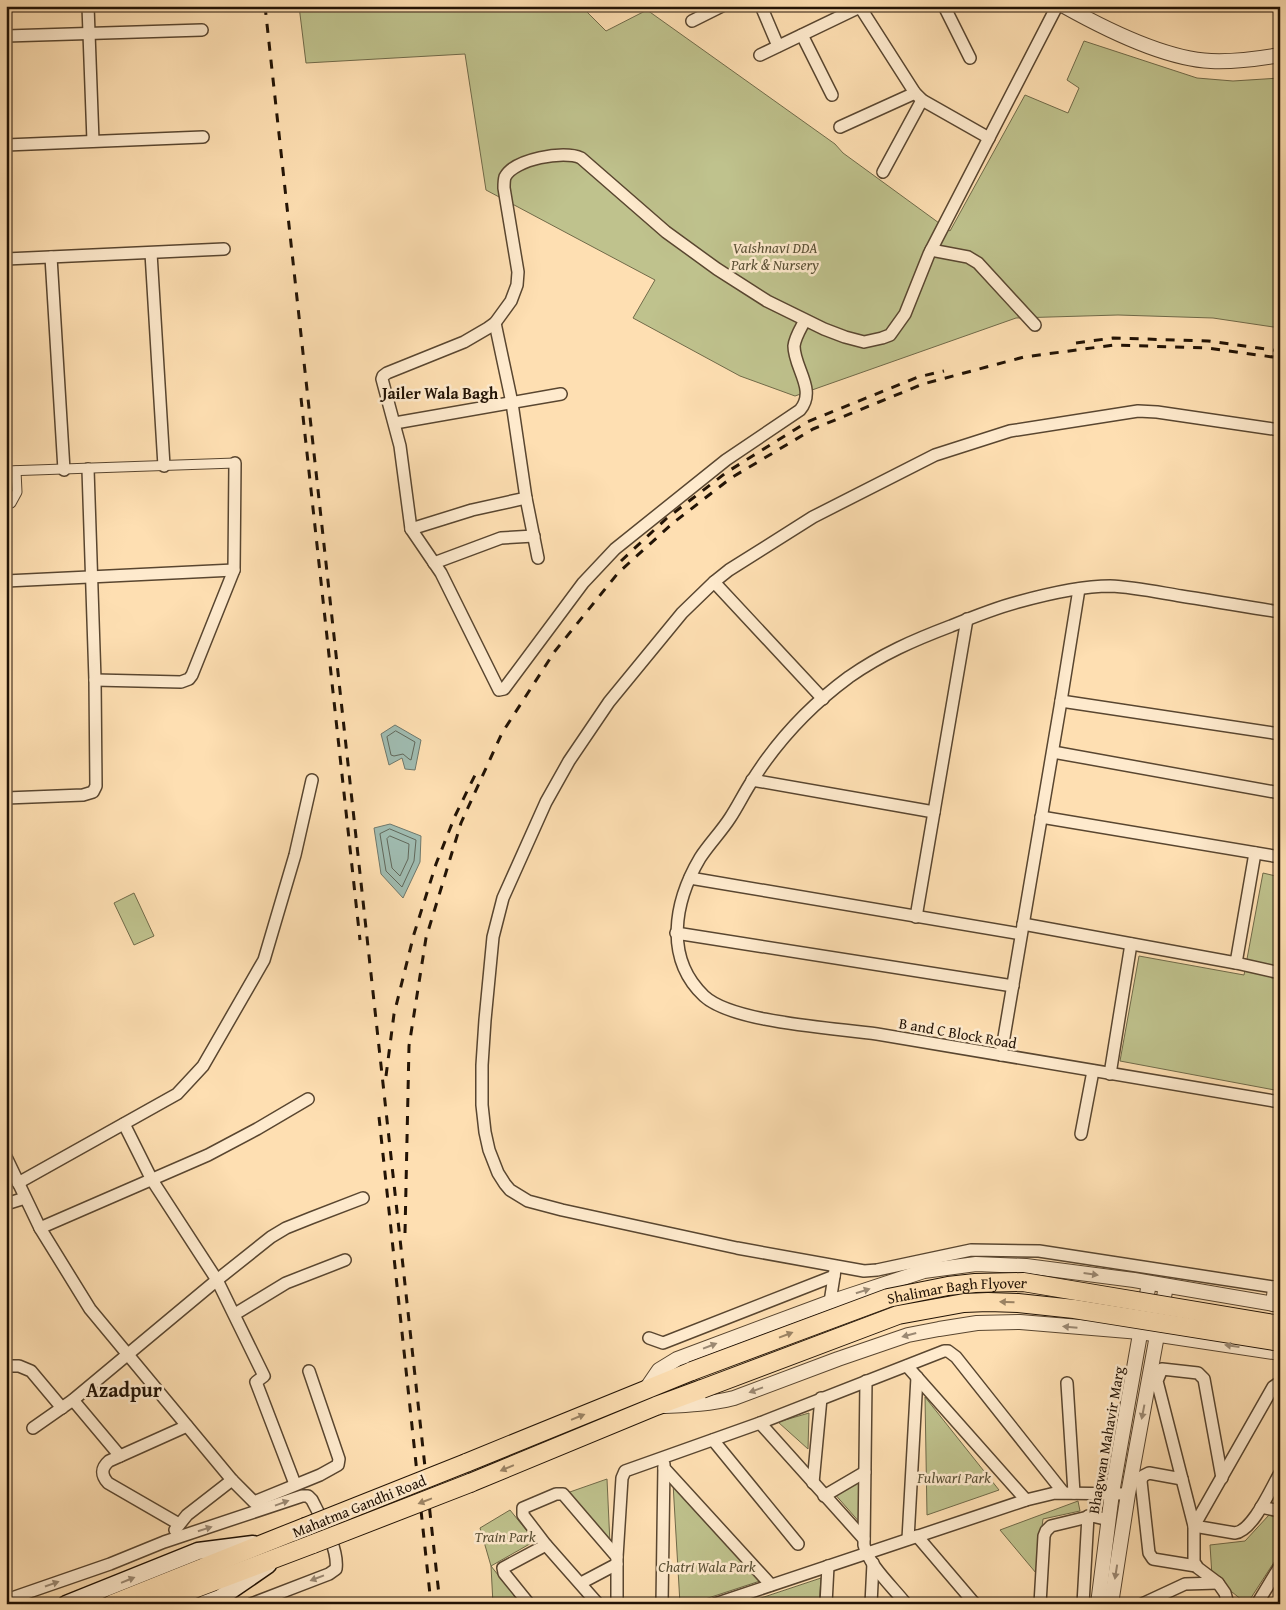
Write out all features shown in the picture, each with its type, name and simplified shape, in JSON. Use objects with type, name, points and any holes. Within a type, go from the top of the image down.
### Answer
[{"type":"main road","name":"Shalimar Bagh Flyover","points":[[646,1389],[888,1298],[948,1286],[975,1283],[1023,1282],[1280,1325]]},
{"type":"main road","name":"Shalimar Bagh Flyover","points":[[656,1406],[898,1315],[964,1303],[1018,1303],[1074,1309],[1280,1342]]},
{"type":"main road","name":"Mahatma Gandhi Road","points":[[66,1604],[198,1551],[270,1542],[646,1389]]},
{"type":"main road","name":"Mahatma Gandhi Road","points":[[204,1604],[220,1598],[282,1556],[656,1406]]},
{"type":"main road","points":[[154,1604],[270,1542]]},
{"type":"main road","points":[[112,1604],[211,1574],[282,1556]]},
{"type":"street","points":[[88,6],[93,141]]},
{"type":"street","points":[[692,21],[722,6]]},
{"type":"street","points":[[761,6],[778,46]]},
{"type":"street","points":[[944,6],[970,58]]},
{"type":"street","points":[[805,320],[794,345],[797,363],[807,391],[805,404],[800,410],[726,460],[616,549],[583,583],[502,690],[497,688],[434,563],[411,530],[400,446],[395,423],[382,384],[383,376],[476,336],[495,323],[510,301],[518,279],[504,188],[506,176],[521,163],[568,154],[581,158],[666,232],[717,269],[767,300],[805,320],[845,337],[864,342],[882,338],[890,334],[905,314],[932,250],[1057,6]]},
{"type":"street","points":[[1064,6],[1098,24],[1180,57],[1210,61],[1233,61],[1280,56]]},
{"type":"street","points":[[760,55],[802,35],[841,11],[861,7],[919,97],[989,138]]},
{"type":"street","points":[[6,36],[202,30]]},
{"type":"street","points":[[802,35],[832,95]]},
{"type":"street","points":[[840,127],[919,97]]},
{"type":"street","points":[[883,172],[919,97]]},
{"type":"street","points":[[6,145],[203,137]]},
{"type":"street","points":[[6,259],[224,250]]},
{"type":"street","points":[[932,250],[968,257],[978,263],[1036,325]]},
{"type":"street","points":[[151,252],[164,466]]},
{"type":"street","points":[[51,257],[64,470]]},
{"type":"street","points":[[495,323],[512,403],[526,498],[538,558]]},
{"type":"street","points":[[395,423],[561,394]]},
{"type":"street","points":[[646,1389],[659,1370],[677,1359],[830,1302],[935,1269],[993,1257],[1049,1252],[1277,1288],[1276,1304],[1149,1283],[1039,1268],[993,1257],[958,1252],[870,1271],[835,1271],[528,1201],[510,1190],[495,1165],[485,1132],[482,1105],[482,1065],[489,968],[496,919],[506,889],[546,802],[569,761],[608,702],[682,613],[714,582],[813,517],[911,466],[935,454],[1010,431],[1138,411],[1157,412],[1280,430]]},
{"type":"street","points":[[6,499],[11,503],[18,492],[11,471],[235,463],[234,570],[189,679],[181,682],[95,680]]},
{"type":"street","points":[[6,798],[83,795],[93,792],[96,786],[95,680],[88,469]]},
{"type":"street","points":[[411,530],[472,510],[526,498]]},
{"type":"street","points":[[434,563],[501,538],[534,536]]},
{"type":"street","points":[[6,581],[234,570]]},
{"type":"street","points":[[714,582],[823,699]]},
{"type":"street","name":"B and C Block Road","points":[[1280,612],[1135,588],[1107,586],[1079,589],[1000,607],[890,651],[848,678],[800,719],[778,744],[699,860],[690,878],[680,910],[676,933],[679,956],[685,972],[705,996],[718,1006],[765,1019],[877,1034],[1280,1102]]},
{"type":"street","points":[[1001,1056],[1079,589]]},
{"type":"street","points":[[916,917],[967,619]]},
{"type":"street","points":[[1061,701],[1280,734]]},
{"type":"street","points":[[1053,752],[1280,793]]},
{"type":"street","points":[[18,1183],[177,1094],[203,1066],[262,965],[295,855],[312,780]]},
{"type":"street","points":[[752,780],[934,812]]},
{"type":"street","points":[[1041,817],[1280,857]]},
{"type":"street","points":[[1236,963],[1255,853]]},
{"type":"street","points":[[690,878],[916,917],[1131,944],[1280,973]]},
{"type":"street","points":[[676,933],[1012,986]]},
{"type":"street","points":[[1110,1074],[1131,944]]},
{"type":"street","points":[[1082,1134],[1093,1071]]},
{"type":"street","points":[[40,1228],[232,1143],[308,1099]]},
{"type":"street","points":[[124,1124],[152,1180],[217,1280],[264,1376],[256,1382],[296,1484]]},
{"type":"street","points":[[6,1158],[40,1228],[90,1309],[186,1426],[232,1480],[254,1502],[320,1475],[338,1465],[340,1459],[309,1371]]},
{"type":"street","points":[[6,1204],[26,1198]]},
{"type":"street","points":[[33,1428],[73,1400],[264,1242],[286,1228],[363,1198]]},
{"type":"street","points":[[234,1314],[286,1283],[345,1260]]},
{"type":"street","points":[[1039,1268],[1052,1276],[1058,1283],[1061,1292],[1058,1311],[1040,1324]]},
{"type":"street","points":[[830,1302],[835,1271]]},
{"type":"street","points":[[648,1338],[663,1343],[835,1271]]},
{"type":"street","name":"Bhagwan Mahavir Marg","points":[[1098,1604],[1112,1493],[1149,1283]]},
{"type":"street","name":"Bhagwan Mahavir Marg","points":[[1111,1604],[1128,1494],[1166,1286]]},
{"type":"street","points":[[656,1406],[700,1405],[734,1398],[908,1335],[977,1324],[1020,1322],[1140,1332],[1280,1353]]},
{"type":"street","points":[[617,1604],[623,1474],[630,1468],[664,1462],[713,1440],[944,1351],[952,1353],[1068,1493]]},
{"type":"street","points":[[7,1363],[31,1371],[62,1408]]},
{"type":"street","points":[[907,1366],[1026,1500]]},
{"type":"street","points":[[1196,1566],[1194,1562],[1194,1526],[1157,1381],[1160,1372],[1164,1369],[1198,1374],[1204,1379],[1222,1478]]},
{"type":"street","points":[[917,1377],[912,1538],[975,1604]]},
{"type":"street","points":[[866,1381],[864,1539],[870,1558],[871,1604]]},
{"type":"street","points":[[1194,1526],[1272,1387],[1280,1382]]},
{"type":"street","points":[[1067,1383],[1068,1493]]},
{"type":"street","points":[[813,1483],[821,1398]]},
{"type":"street","points":[[73,1400],[120,1456]]},
{"type":"street","points":[[760,1422],[864,1539]]},
{"type":"street","points":[[179,1524],[116,1488],[102,1476],[102,1471],[109,1460],[186,1426]]},
{"type":"street","points":[[713,1440],[798,1544]]},
{"type":"street","points":[[664,1462],[771,1585]]},
{"type":"street","points":[[662,1604],[664,1462]]},
{"type":"street","points":[[824,1496],[865,1472]]},
{"type":"street","points":[[1182,1479],[1149,1473],[1143,1476],[1141,1480],[1149,1553],[1153,1559],[1196,1566],[1218,1584],[1225,1593],[1228,1604]]},
{"type":"street","points":[[1194,1526],[1235,1533],[1244,1530],[1261,1506],[1280,1473]]},
{"type":"street","points":[[164,1542],[187,1515],[232,1480]]},
{"type":"street","points":[[598,1604],[546,1545],[522,1515],[522,1511],[525,1506],[560,1493],[563,1494],[618,1561]]},
{"type":"street","points":[[715,1604],[828,1566],[870,1558],[912,1538],[1026,1500],[1055,1493],[1128,1494]]},
{"type":"street","points":[[6,1600],[110,1564],[164,1542],[302,1496],[308,1496],[312,1500],[328,1537],[337,1562],[336,1569],[328,1574],[251,1604]]},
{"type":"street","points":[[1261,1506],[1280,1511]]},
{"type":"street","points":[[1083,1604],[1088,1516]]},
{"type":"street","points":[[1040,1604],[1043,1546],[1046,1531],[1051,1526],[1088,1516],[1109,1520]]},
{"type":"street","points":[[529,1604],[504,1573],[503,1568],[546,1545]]},
{"type":"street","points":[[870,1558],[906,1604]]},
{"type":"street","points":[[581,1583],[618,1561]]},
{"type":"street","points":[[826,1604],[828,1566]]},
{"type":"street","points":[[1258,1604],[1280,1566]]},
{"type":"street","points":[[1142,1604],[1182,1585],[1218,1584]]},
{"type":"green space","name":"Vaishnavi DDA Park & Nursery","points":[[299,6],[581,6],[606,31],[647,10],[835,144],[843,153],[950,231],[1025,95],[1068,113],[1079,88],[1067,80],[1084,41],[1197,78],[1233,81],[1280,78],[1280,328],[1213,318],[1118,315],[1016,318],[795,396],[740,376],[633,318],[655,280],[486,190],[465,54],[306,63]]},
{"type":"green space","points":[[1263,873],[1280,877],[1280,1091],[1120,1061],[1139,956],[1244,975]]},
{"type":"green space","points":[[134,893],[154,936],[134,945],[114,903]]},
{"type":"green space","name":"Fulwari Park","points":[[925,1397],[999,1490],[927,1515]]},
{"type":"green space","points":[[809,1413],[808,1449],[778,1422]]},
{"type":"green space","points":[[607,1479],[610,1544],[567,1493]]},
{"type":"green space","points":[[860,1482],[861,1524],[833,1492]]},
{"type":"green space","name":"Chatri Wala Park","points":[[673,1483],[760,1581],[690,1604],[680,1604]]},
{"type":"green space","points":[[1078,1501],[1080,1511],[1043,1519],[1036,1573],[1000,1530]]},
{"type":"green space","name":"Train Park","points":[[510,1510],[535,1541],[491,1566],[480,1528]]},
{"type":"green space","points":[[1269,1515],[1280,1519],[1280,1553],[1247,1604],[1212,1576],[1210,1545],[1245,1541]]},
{"type":"green space","name":"Train Park","points":[[491,1566],[521,1604],[493,1604]]},
{"type":"green space","points":[[821,1578],[819,1604],[743,1604]]},
{"type":"water","points":[[395,725],[421,740],[415,770],[405,769],[402,758],[389,765],[381,734]]},
{"type":"water","points":[[390,824],[421,836],[420,862],[403,898],[381,874],[374,828]]},
{"type":"railway","points":[[265,6],[440,1604]]},
{"type":"railway","points":[[1076,343],[1113,338],[1208,341],[1280,351]]},
{"type":"railway","points":[[405,1233],[409,1046],[426,938],[461,823],[502,733],[555,651],[618,573],[673,523],[731,478],[813,429],[923,384],[1024,357],[1114,345],[1207,348],[1280,358]]},
{"type":"railway","points":[[621,561],[667,518],[727,472],[807,422],[918,377],[944,371]]},
{"type":"railway","points":[[301,398],[360,940]]},
{"type":"railway","points":[[386,1076],[394,1014],[414,934],[436,864],[455,816],[476,773]]},
{"type":"railway","points":[[379,1117],[431,1604]]},
{"type":"district","name":"Jailer Wala Bagh","points":[[440,393]]},
{"type":"district","name":"Azadpur","points":[[124,1389]]}]
